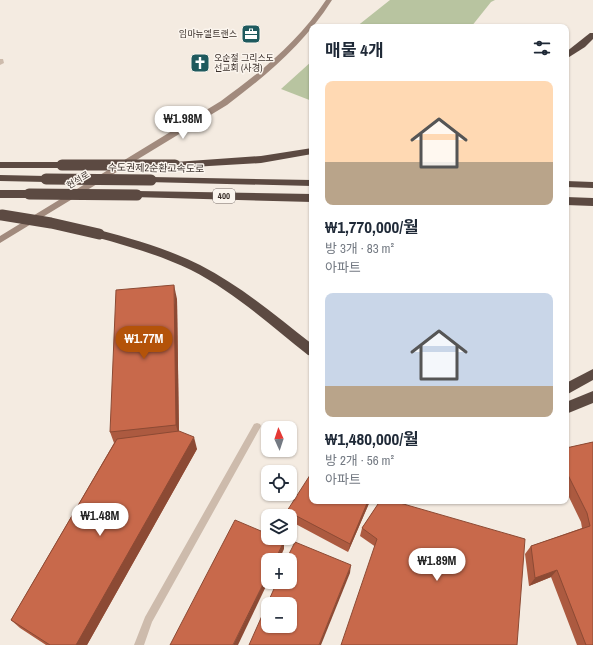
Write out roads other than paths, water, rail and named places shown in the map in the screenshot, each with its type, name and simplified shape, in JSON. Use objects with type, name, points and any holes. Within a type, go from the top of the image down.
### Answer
[{"type":"highway","points":[[569,54],[582,46],[593,35]]},
{"type":"highway","points":[[0,165],[175,165],[263,159],[309,151]]},
{"type":"highway","name":"수도권제2순환고속도로","points":[[0,178],[309,183]]},
{"type":"highway","points":[[569,184],[591,184]]},
{"type":"highway","name":"400","points":[[0,194],[309,198]]},
{"type":"highway","points":[[569,202],[591,202]]},
{"type":"highway","points":[[1,215],[99,234],[171,257],[207,275],[244,299],[309,349]]},
{"type":"highway","points":[[569,388],[593,374]]},
{"type":"highway","points":[[569,407],[593,397]]},
{"type":"street","name":"현석로","points":[[313,24],[329,0]]},
{"type":"street","name":"현석로","points":[[0,240],[243,90],[280,59],[309,29]]},
{"type":"lane","points":[[139,645],[148,620],[257,426]]},
{"type":"place","name":"임마뉴엘트랜스","points":[[251,34]]},
{"type":"place","name":"오순절 그리스도 선교회 (사경)","points":[[200,63]]}]
